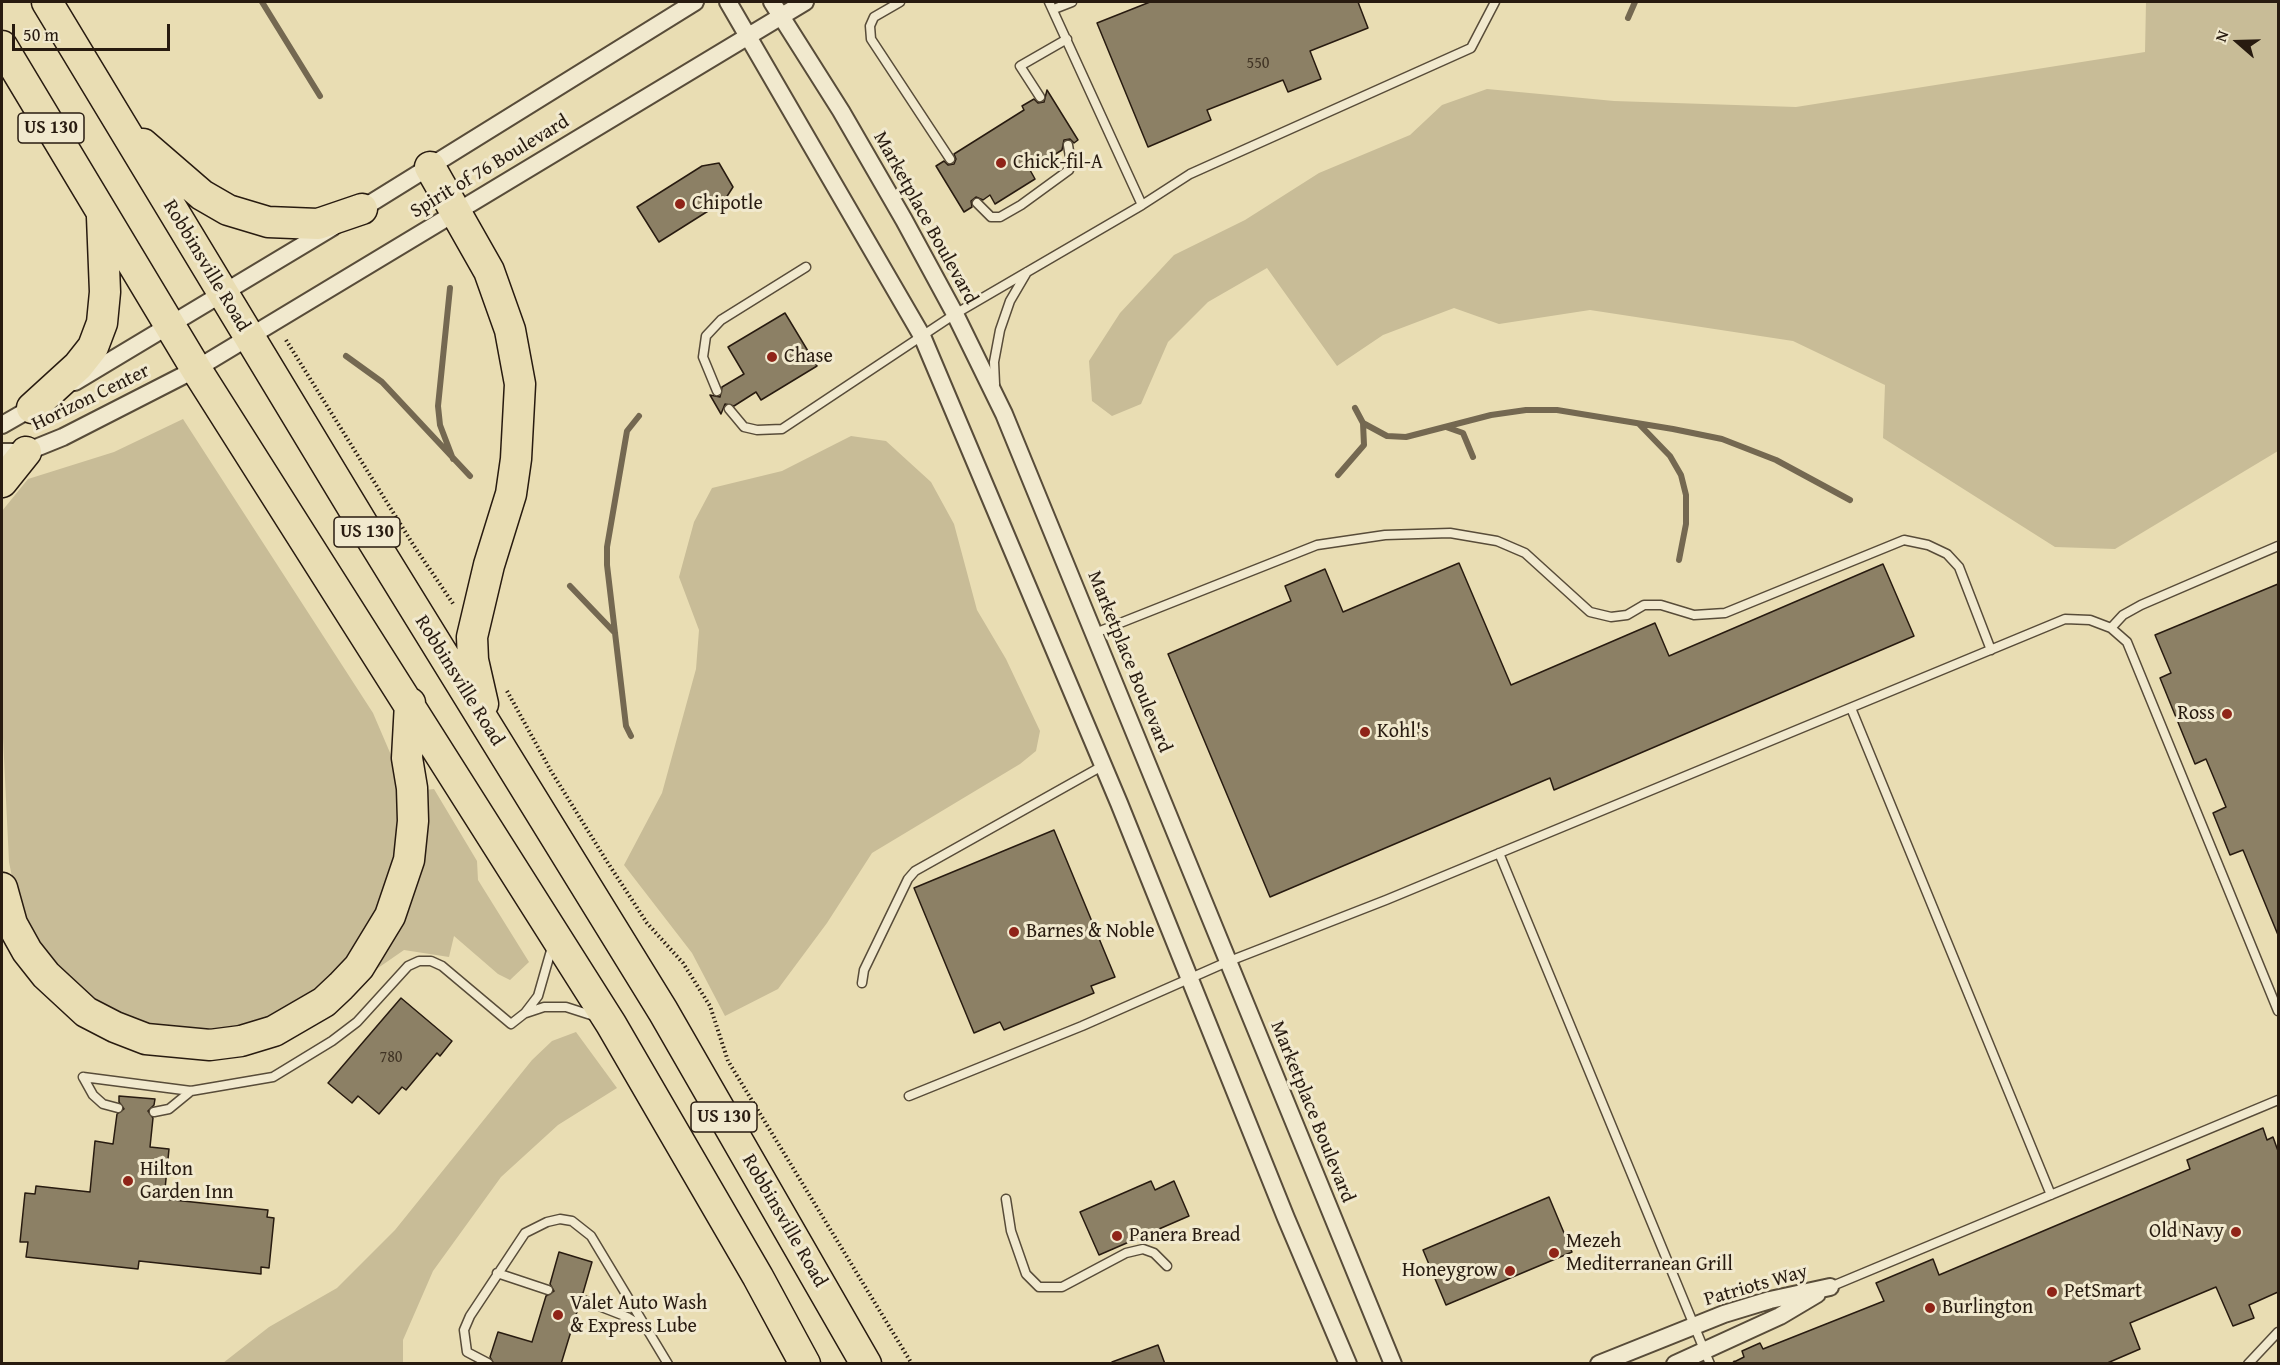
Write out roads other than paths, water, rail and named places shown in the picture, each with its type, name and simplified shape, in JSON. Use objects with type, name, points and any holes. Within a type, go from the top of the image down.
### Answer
[{"type":"highway","name":"Robbinsville Road","points":[[47,2],[223,296],[663,1011],[866,1364]]},
{"type":"highway","name":"US 130","points":[[2,46],[196,369],[410,703],[611,1024],[758,1276],[805,1364]]},
{"type":"highway","points":[[120,123],[202,195],[228,210],[268,222],[318,224],[362,209]]},
{"type":"highway","points":[[430,167],[489,271],[510,330],[520,384],[519,423],[511,494],[486,575],[472,637],[473,660],[488,728]]},
{"type":"highway","points":[[32,408],[78,366],[93,347],[102,323],[105,274],[101,211]]},
{"type":"highway","points":[[2,482],[14,452]]},
{"type":"highway","points":[[2,888],[12,924],[27,951],[46,975],[86,1012],[105,1022],[146,1039],[181,1044],[210,1045],[241,1041],[274,1031],[324,1002],[341,986],[359,967],[390,916],[409,860],[413,821],[412,788],[407,759],[410,703]]},
{"type":"street","name":"Spirit of 76 Boulevard","points":[[170,325],[223,296],[695,2]]},
{"type":"street","points":[[728,2],[921,336],[1104,765],[1348,1364]]},
{"type":"street","name":"Marketplace Boulevard","points":[[772,2],[841,111],[955,314],[995,397],[1095,633],[1227,962],[1393,1364]]},
{"type":"street","name":"Spirit of 76 Boulevard","points":[[196,369],[248,335],[750,37],[805,2]]},
{"type":"street","name":"Horizon Center","points":[[2,425],[170,325]]},
{"type":"street","name":"Horizon Center","points":[[14,452],[89,426],[196,369]]},
{"type":"street","name":"Patriots Way","points":[[1599,1364],[1696,1325],[1770,1300],[1830,1287]]},
{"type":"street","name":"Patriots Way","points":[[1675,1364],[1708,1357],[1830,1287]]},
{"type":"lane","points":[[900,2],[874,17],[870,26],[871,39],[950,159]]},
{"type":"lane","points":[[1072,2],[1052,5],[1142,205]]},
{"type":"lane","points":[[729,409],[744,427],[757,430],[782,429],[955,314],[1142,205],[1190,174],[1472,48],[1495,2]]},
{"type":"lane","points":[[1040,97],[1020,66],[1067,39]]},
{"type":"lane","points":[[977,203],[991,217],[1000,217],[1021,205],[1069,170],[1071,163],[1068,145]]},
{"type":"lane","points":[[717,390],[703,357],[706,336],[721,320],[806,267]]},
{"type":"lane","points":[[995,397],[994,362],[1000,330],[1010,301],[1027,272]]},
{"type":"lane","points":[[1095,633],[1317,545],[1385,535],[1450,533],[1497,541],[1525,553],[1590,612],[1611,617],[1627,615],[1644,605],[1661,605],[1694,615],[1725,613],[1904,540],[1928,545],[1947,554],[1959,567],[1991,650]]},
{"type":"lane","points":[[2111,628],[2123,615],[2140,605],[2278,546]]},
{"type":"lane","points":[[909,1096],[1082,1026],[1227,962],[1499,853],[2065,619],[2090,620],[2111,628],[2127,642],[2278,1011]]},
{"type":"lane","points":[[1851,708],[2051,1195]]},
{"type":"lane","points":[[862,984],[869,960],[908,879],[915,872],[1104,765]]},
{"type":"lane","points":[[1499,853],[1708,1357]]},
{"type":"lane","points":[[118,1108],[98,1100],[83,1077],[191,1091],[273,1077],[332,1041],[357,1022],[408,966],[419,962],[431,961],[442,966],[511,1024],[525,1013],[538,996],[555,935]]},
{"type":"lane","points":[[525,1013],[544,1007],[566,1007],[588,1013],[611,1024]]},
{"type":"lane","points":[[154,1112],[169,1109],[191,1091]]},
{"type":"lane","points":[[1830,1287],[2278,1100]]},
{"type":"lane","points":[[1006,1199],[1011,1232],[1026,1274],[1040,1287],[1062,1287],[1126,1253],[1143,1249],[1154,1252],[1167,1266]]},
{"type":"lane","points":[[488,1363],[466,1352],[464,1330],[470,1316],[525,1233],[547,1222],[560,1219],[572,1221],[591,1236],[668,1364]]},
{"type":"lane","points":[[497,1273],[548,1290]]},
{"type":"lane","points":[[581,1299],[627,1317],[646,1329]]},
{"type":"lane","points":[[2248,1364],[2278,1332]]},
{"type":"waterway","points":[[262,2],[320,96]]},
{"type":"waterway","points":[[1628,18],[1635,2]]},
{"type":"waterway","points":[[450,288],[438,406],[440,425],[453,459]]},
{"type":"waterway","points":[[346,356],[382,382],[470,476]]},
{"type":"waterway","points":[[1355,408],[1363,423],[1387,436],[1406,437],[1491,415],[1526,410],[1557,410],[1673,429],[1722,439],[1776,460],[1850,500]]},
{"type":"waterway","points":[[631,736],[626,726],[607,565],[607,547],[627,431],[639,416]]},
{"type":"waterway","points":[[1338,475],[1364,445],[1363,423]]},
{"type":"waterway","points":[[1639,424],[1670,456],[1681,475],[1686,495],[1686,524],[1679,560]]},
{"type":"waterway","points":[[1446,427],[1463,433],[1473,457]]},
{"type":"waterway","points":[[570,586],[615,633]]},
{"type":"place","name":"Chick-fil-A","points":[[1001,163]]},
{"type":"place","name":"Chipotle","points":[[680,204]]},
{"type":"place","name":"Chase","points":[[772,357]]},
{"type":"place","name":"Ross","points":[[2227,714]]},
{"type":"place","name":"Kohl's","points":[[1365,732]]},
{"type":"place","name":"Barnes & Noble","points":[[1014,932]]},
{"type":"place","name":"Hilton Garden Inn","points":[[128,1181]]},
{"type":"place","name":"Old Navy","points":[[2236,1232]]},
{"type":"place","name":"Panera Bread","points":[[1117,1236]]},
{"type":"place","name":"Mezeh Mediterranean Grill","points":[[1554,1253]]},
{"type":"place","name":"Honeygrow","points":[[1510,1271]]},
{"type":"place","name":"PetSmart","points":[[2052,1292]]},
{"type":"place","name":"Burlington","points":[[1930,1308]]},
{"type":"place","name":"Valet Auto Wash & Express Lube","points":[[558,1315]]}]
